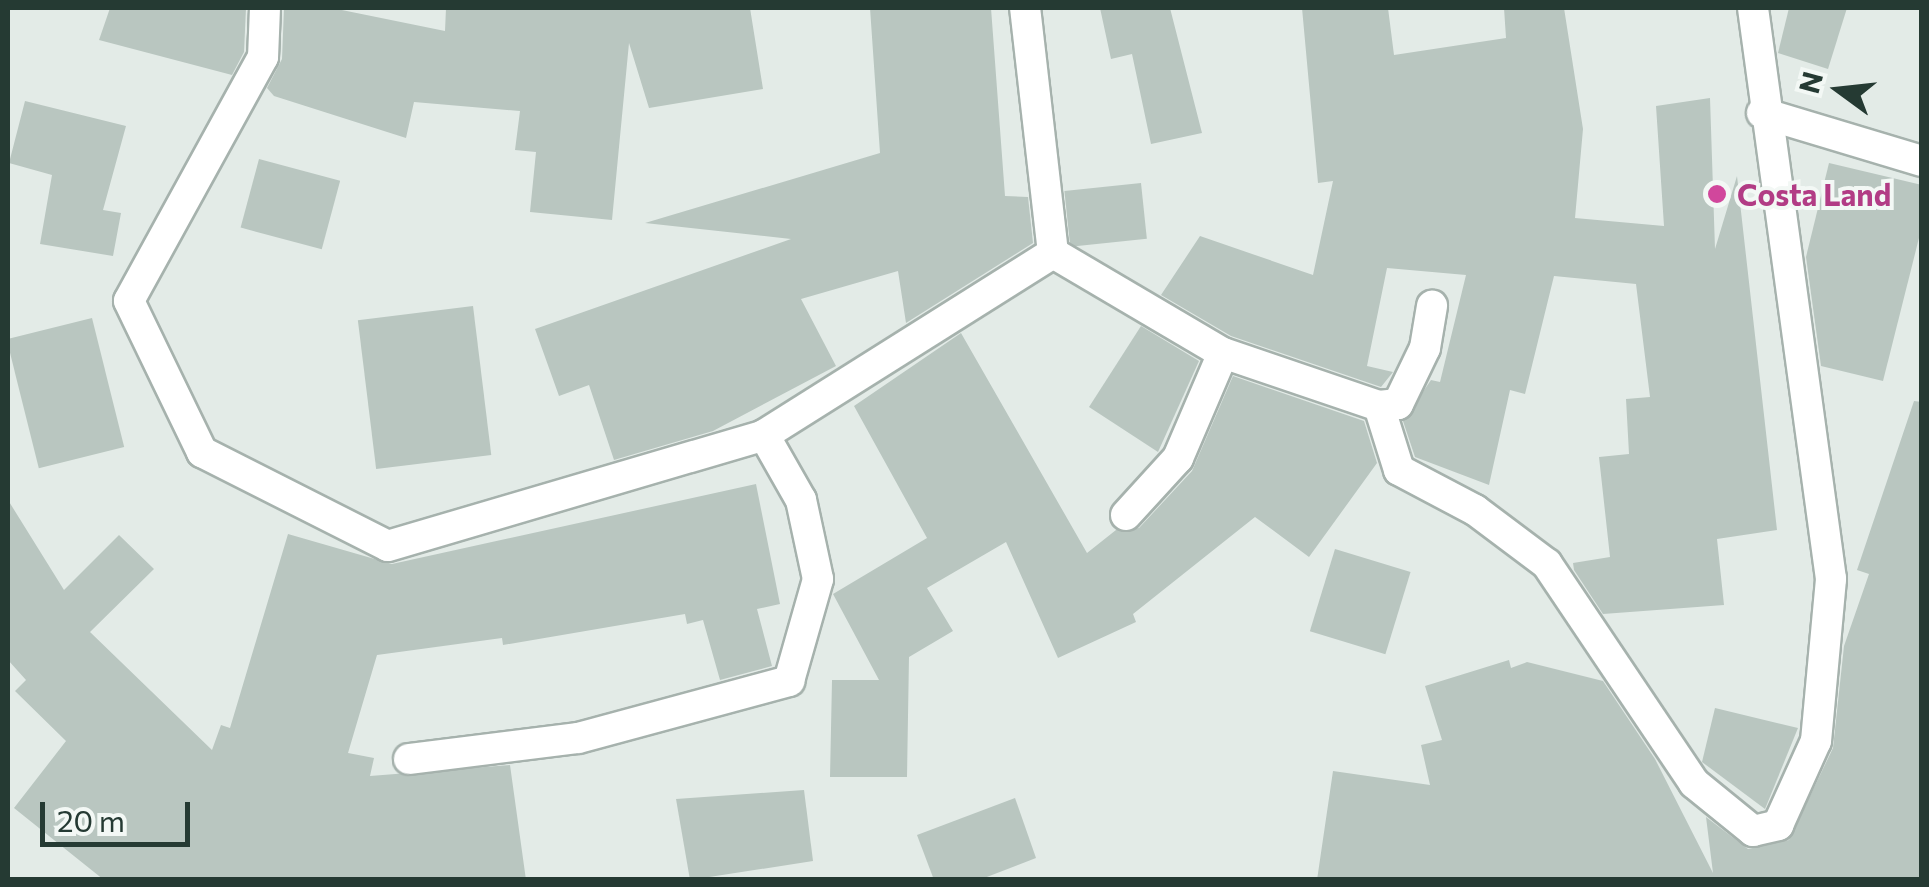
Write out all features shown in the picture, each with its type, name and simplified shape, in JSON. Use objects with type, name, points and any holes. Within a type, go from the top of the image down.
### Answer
[{"type":"street","points":[[265,8],[263,57],[129,301],[202,452],[388,546],[764,436],[1053,253]]},
{"type":"street","points":[[1025,8],[1053,253]]},
{"type":"street","points":[[1379,406],[1399,470],[1475,510],[1546,564],[1694,783],[1753,831],[1778,825],[1816,741],[1830,579],[1762,113],[1753,8]]},
{"type":"street","points":[[1762,113],[1922,160]]},
{"type":"street","points":[[1053,253],[1223,353],[1379,406],[1398,404],[1425,348],[1432,306]]},
{"type":"street","points":[[1126,515],[1178,458],[1223,353]]},
{"type":"street","points":[[409,759],[578,738],[788,681],[818,579],[801,500],[764,436]]},
{"type":"building","points":[[110,8],[246,8],[244,52],[232,75],[99,40]]},
{"type":"building","points":[[284,8],[332,8],[445,31],[446,8],[750,8],[763,89],[649,108],[629,43],[612,220],[530,212],[536,152],[515,150],[520,111],[414,102],[406,138],[274,96],[267,88],[282,59]]},
{"type":"building","points":[[870,8],[991,8],[1005,196],[1028,197],[1033,243],[906,323],[898,271],[801,299],[836,366],[713,431],[614,460],[589,385],[559,396],[535,329],[791,239],[645,223],[880,153]]},
{"type":"building","points":[[1100,8],[1170,8],[1202,133],[1151,144],[1132,54],[1111,59]]},
{"type":"building","points":[[1302,8],[1388,8],[1394,55],[1506,38],[1504,8],[1564,8],[1583,129],[1575,218],[1664,226],[1656,106],[1710,98],[1715,249],[1737,176],[1777,530],[1717,539],[1724,605],[1603,614],[1574,570],[1573,563],[1610,557],[1599,457],[1629,454],[1626,399],[1650,397],[1636,284],[1554,276],[1525,394],[1510,390],[1489,485],[1415,457],[1403,421],[1431,380],[1440,382],[1466,275],[1387,268],[1367,366],[1393,372],[1381,387],[1231,336],[1161,295],[1200,236],[1313,275],[1333,181],[1318,183]]},
{"type":"building","points":[[1789,8],[1847,8],[1828,69],[1778,53]]},
{"type":"building","points":[[25,101],[126,126],[103,210],[121,213],[113,256],[40,244],[52,175],[9,163]]},
{"type":"building","points":[[259,159],[340,181],[322,249],[241,228]]},
{"type":"building","points":[[1829,163],[1922,185],[1922,226],[1883,381],[1821,366],[1806,257]]},
{"type":"building","points":[[1141,183],[1147,239],[1070,247],[1064,191]]},
{"type":"building","points":[[473,306],[491,455],[376,469],[358,320]]},
{"type":"building","points":[[92,318],[124,447],[39,468],[8,339]]},
{"type":"building","points":[[1141,326],[1199,361],[1158,452],[1089,407]]},
{"type":"building","points":[[961,333],[1087,553],[1116,530],[1139,528],[1192,471],[1233,376],[1364,421],[1377,463],[1309,557],[1255,517],[1133,614],[1136,622],[1058,658],[1006,542],[927,588],[953,631],[909,657],[907,777],[830,777],[832,680],[879,680],[833,594],[927,538],[854,406]]},
{"type":"building","points":[[1914,401],[1922,402],[1922,880],[1317,880],[1333,771],[1430,785],[1421,745],[1442,740],[1425,686],[1509,660],[1511,668],[1527,662],[1603,681],[1655,759],[1713,873],[1706,817],[1748,849],[1789,840],[1833,748],[1844,646],[1869,574],[1857,570]]},
{"type":"building","points":[[756,484],[780,604],[757,609],[772,666],[720,680],[703,620],[687,624],[685,614],[503,645],[502,638],[377,655],[348,753],[374,758],[370,776],[510,765],[526,880],[104,880],[14,808],[66,741],[15,691],[26,680],[8,660],[8,500],[64,590],[119,535],[154,569],[90,632],[212,750],[221,725],[230,728],[288,534],[392,564]]},
{"type":"building","points":[[1335,549],[1411,572],[1385,654],[1310,631]]},
{"type":"building","points":[[1715,708],[1798,728],[1765,809],[1702,762]]},
{"type":"building","points":[[804,790],[813,861],[690,880],[676,799]]},
{"type":"building","points":[[1015,798],[1036,858],[979,880],[934,880],[917,835]]},
{"type":"place","name":"Costa Land","points":[[1717,194]]}]
